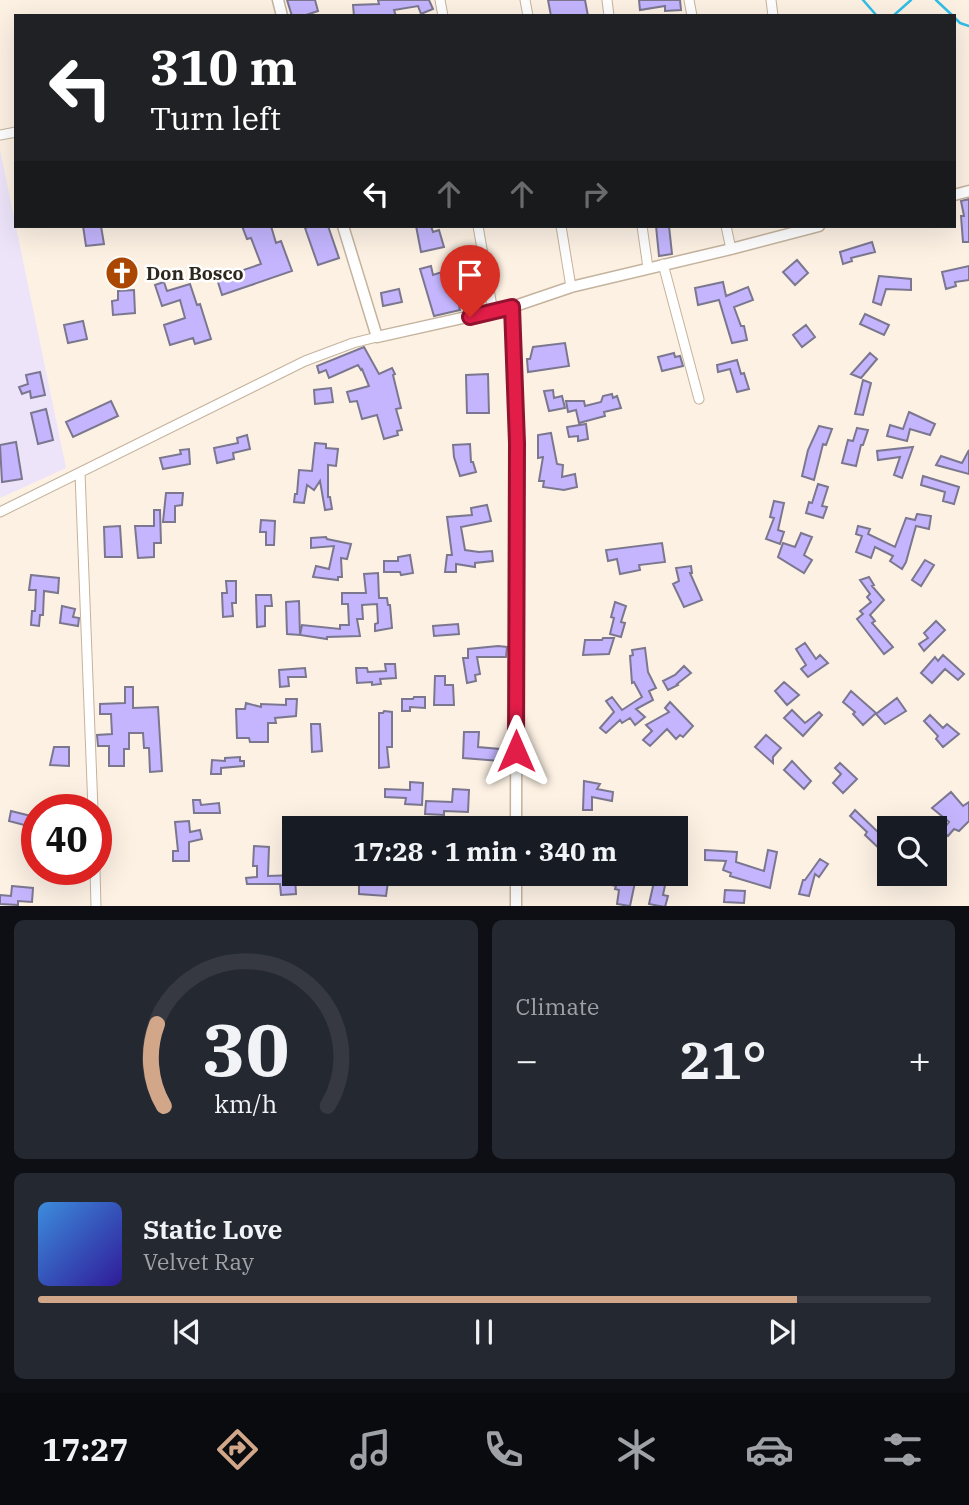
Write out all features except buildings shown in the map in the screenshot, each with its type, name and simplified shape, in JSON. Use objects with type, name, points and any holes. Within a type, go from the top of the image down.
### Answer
[{"type":"street","points":[[344,228],[377,337]]},
{"type":"street","points":[[478,228],[493,312]]},
{"type":"street","points":[[561,228],[571,287]]},
{"type":"street","points":[[642,228],[648,268]]},
{"type":"street","points":[[726,228],[731,249]]},
{"type":"street","points":[[0,512],[305,361],[377,337],[493,312],[571,287],[809,228]]},
{"type":"street","points":[[663,264],[699,399]]},
{"type":"street","points":[[512,307],[517,443],[516,816]]},
{"type":"street","points":[[80,472],[92,794]]},
{"type":"street","points":[[95,885],[96,906]]},
{"type":"street","points":[[516,886],[516,906]]},
{"type":"shaded area","points":[[0,150],[14,228],[16,228],[66,468],[0,498]]},
{"type":"waterway","points":[[863,0],[875,14]]},
{"type":"waterway","points":[[895,14],[911,0]]},
{"type":"waterway","points":[[936,0],[951,14]]},
{"type":"waterway","points":[[956,19],[969,26]]},
{"type":"place","name":"Don Bosco","points":[[122,273]]},
{"type":"route","points":[[470,317],[512,307],[517,443],[516,751]]}]
